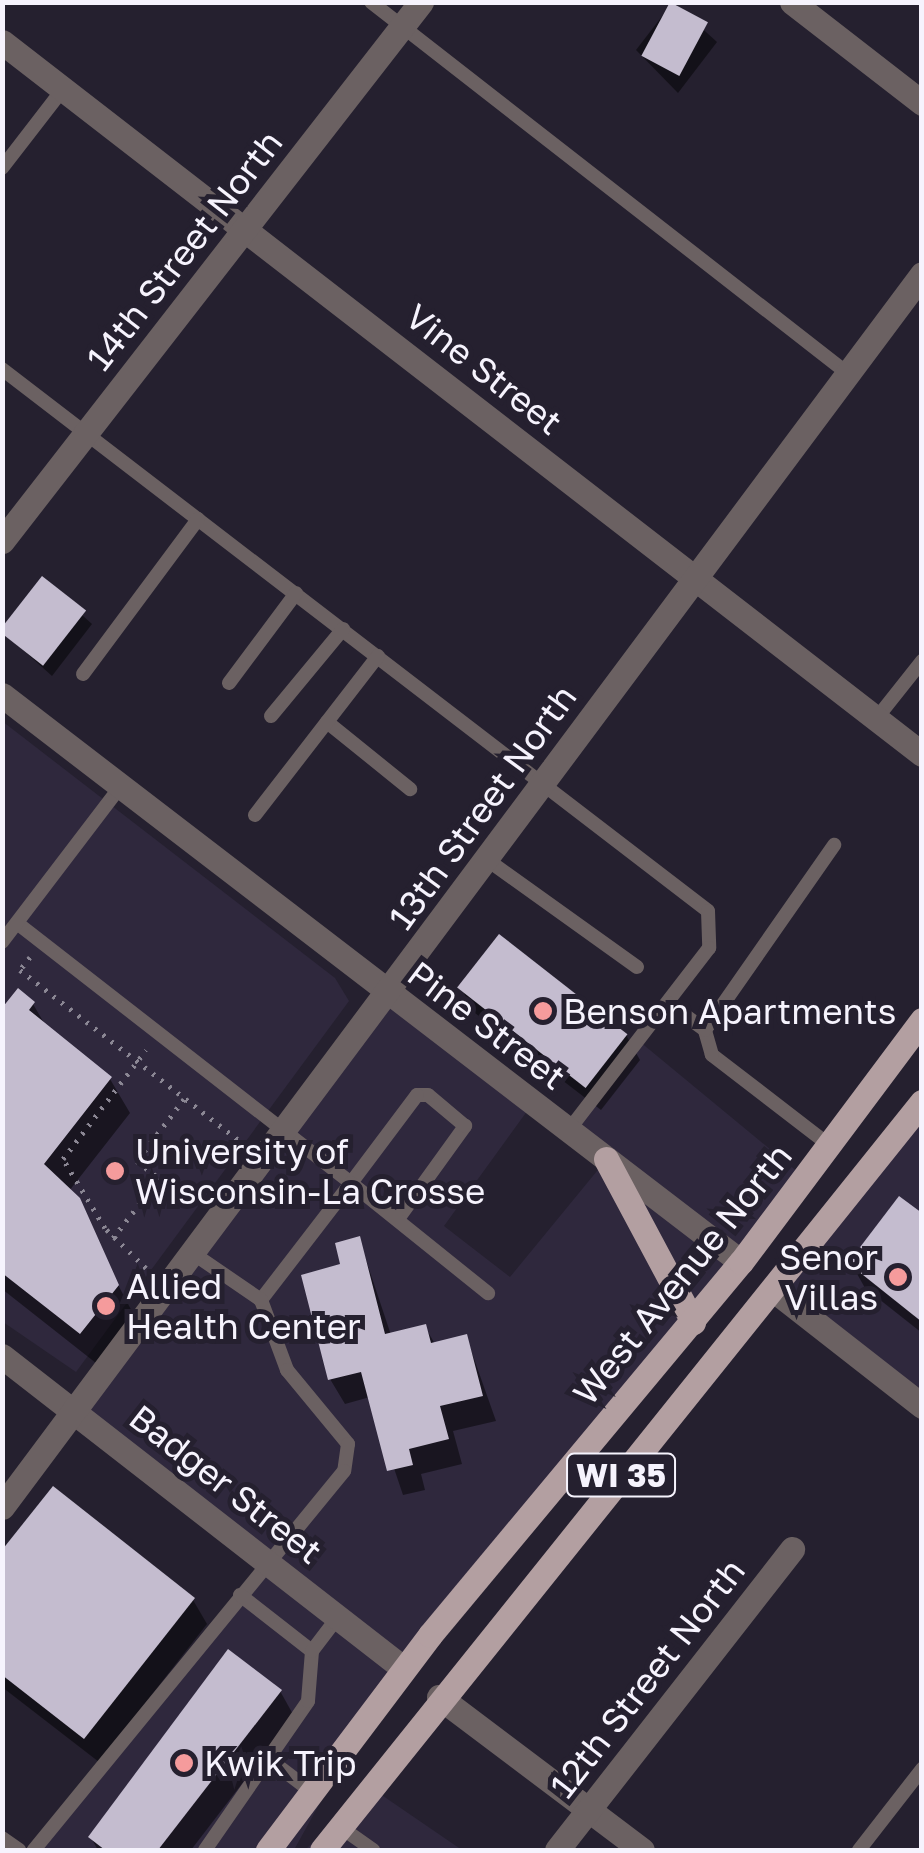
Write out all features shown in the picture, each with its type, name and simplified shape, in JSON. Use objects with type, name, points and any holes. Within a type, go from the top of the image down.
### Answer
[{"type":"main road","name":"West Avenue North","points":[[268,1850],[404,1669],[741,1262],[922,1020]]},
{"type":"main road","name":"WI 35","points":[[322,1850],[439,1697],[775,1291],[922,1102]]},
{"type":"main road","points":[[606,1159],[692,1322]]},
{"type":"street","name":"14th Street North","points":[[2,540],[421,2]]},
{"type":"street","points":[[792,2],[922,103]]},
{"type":"street","name":"Vine Street","points":[[3,42],[922,754]]},
{"type":"street","name":"13th Street North","points":[[76,1411],[191,1252],[545,784],[690,574],[922,274]]},
{"type":"street","name":"Pine Street","points":[[4,699],[741,1262]]},
{"type":"street","points":[[775,1291],[922,1406]]},
{"type":"street","name":"Badger Street","points":[[6,1365],[76,1411],[404,1669]]},
{"type":"street","points":[[2,1507],[76,1411]]},
{"type":"street","name":"12th Street North","points":[[557,1850],[792,1549]]},
{"type":"street","points":[[439,1697],[642,1850]]},
{"type":"lane","points":[[370,2],[847,372]]},
{"type":"lane","points":[[2,168],[63,89]]},
{"type":"lane","points":[[2,368],[708,911],[708,948],[569,1130]]},
{"type":"lane","points":[[83,674],[198,519]]},
{"type":"lane","points":[[230,683],[296,594]]},
{"type":"lane","points":[[271,716],[343,629]]},
{"type":"lane","points":[[255,814],[378,656]]},
{"type":"lane","points":[[876,719],[922,662]]},
{"type":"lane","points":[[326,722],[410,789]]},
{"type":"lane","points":[[2,942],[120,787]]},
{"type":"lane","points":[[704,1030],[834,844]]},
{"type":"lane","points":[[489,860],[637,967]]},
{"type":"lane","points":[[17,923],[488,1292]]},
{"type":"lane","points":[[668,1003],[704,1030],[712,1055],[829,1145]]},
{"type":"lane","points":[[261,1300],[417,1095],[428,1095],[465,1126],[398,1219]]},
{"type":"lane","points":[[34,1850],[350,1456],[287,1370],[261,1300],[191,1252]]},
{"type":"lane","points":[[240,1595],[312,1651]]},
{"type":"lane","points":[[207,1850],[308,1702],[312,1651],[338,1617]]},
{"type":"lane","points":[[270,1760],[312,1792]]},
{"type":"lane","points":[[858,1850],[922,1769]]},
{"type":"lane","points":[[340,1826],[373,1850]]},
{"type":"lane","points":[[2,1838],[19,1850]]},
{"type":"path","points":[[42,942],[20,970],[241,1142]]},
{"type":"path","points":[[146,1268],[113,1238],[63,1159],[160,1032]]},
{"type":"path","points":[[184,1099],[137,1160],[193,1205]]},
{"type":"path","points":[[113,1238],[159,1178]]},
{"type":"shaded area","name":"University of Wisconsin-La Crosse","points":[[2,721],[335,978],[349,1001],[76,1372],[3,1322]]},
{"type":"shaded area","points":[[386,994],[533,1103],[444,1226],[510,1277],[606,1160],[569,1130],[639,1041],[805,1178],[342,1763],[294,1850],[34,1850],[267,1561],[75,1411]]},
{"type":"shaded area","points":[[921,1102],[922,1396],[775,1291]]},
{"type":"shaded area","points":[[370,1787],[462,1850],[305,1850]]},
{"type":"building","points":[[670,2],[708,22],[679,76],[641,56]]},
{"type":"building","points":[[42,576],[86,610],[43,666],[2,634],[2,627]]},
{"type":"building","name":"Benson Apartments","points":[[499,934],[627,1034],[586,1088],[457,988]]},
{"type":"building","points":[[18,988],[35,1002],[29,1010],[112,1077],[44,1164],[80,1198],[119,1285],[80,1334],[2,1273],[2,1008]]},
{"type":"building","points":[[899,1196],[922,1213],[922,1322],[848,1263]]},
{"type":"building","points":[[360,1236],[385,1334],[426,1324],[431,1343],[467,1334],[483,1396],[440,1406],[449,1439],[409,1449],[413,1465],[387,1471],[361,1372],[328,1380],[301,1275],[340,1264],[335,1243]]},
{"type":"building","points":[[53,1486],[195,1598],[84,1739],[2,1675],[2,1550]]},
{"type":"building","name":"Kwik Trip","points":[[228,1649],[282,1690],[158,1850],[105,1850],[88,1837]]},
{"type":"place","name":"Benson Apartments","points":[[543,1011]]},
{"type":"place","name":"University of Wisconsin-La Crosse","points":[[115,1171]]},
{"type":"place","name":"Senor Villas","points":[[898,1277]]},
{"type":"place","name":"Allied Health Center","points":[[106,1306]]},
{"type":"place","name":"Kwik Trip","points":[[184,1763]]}]
